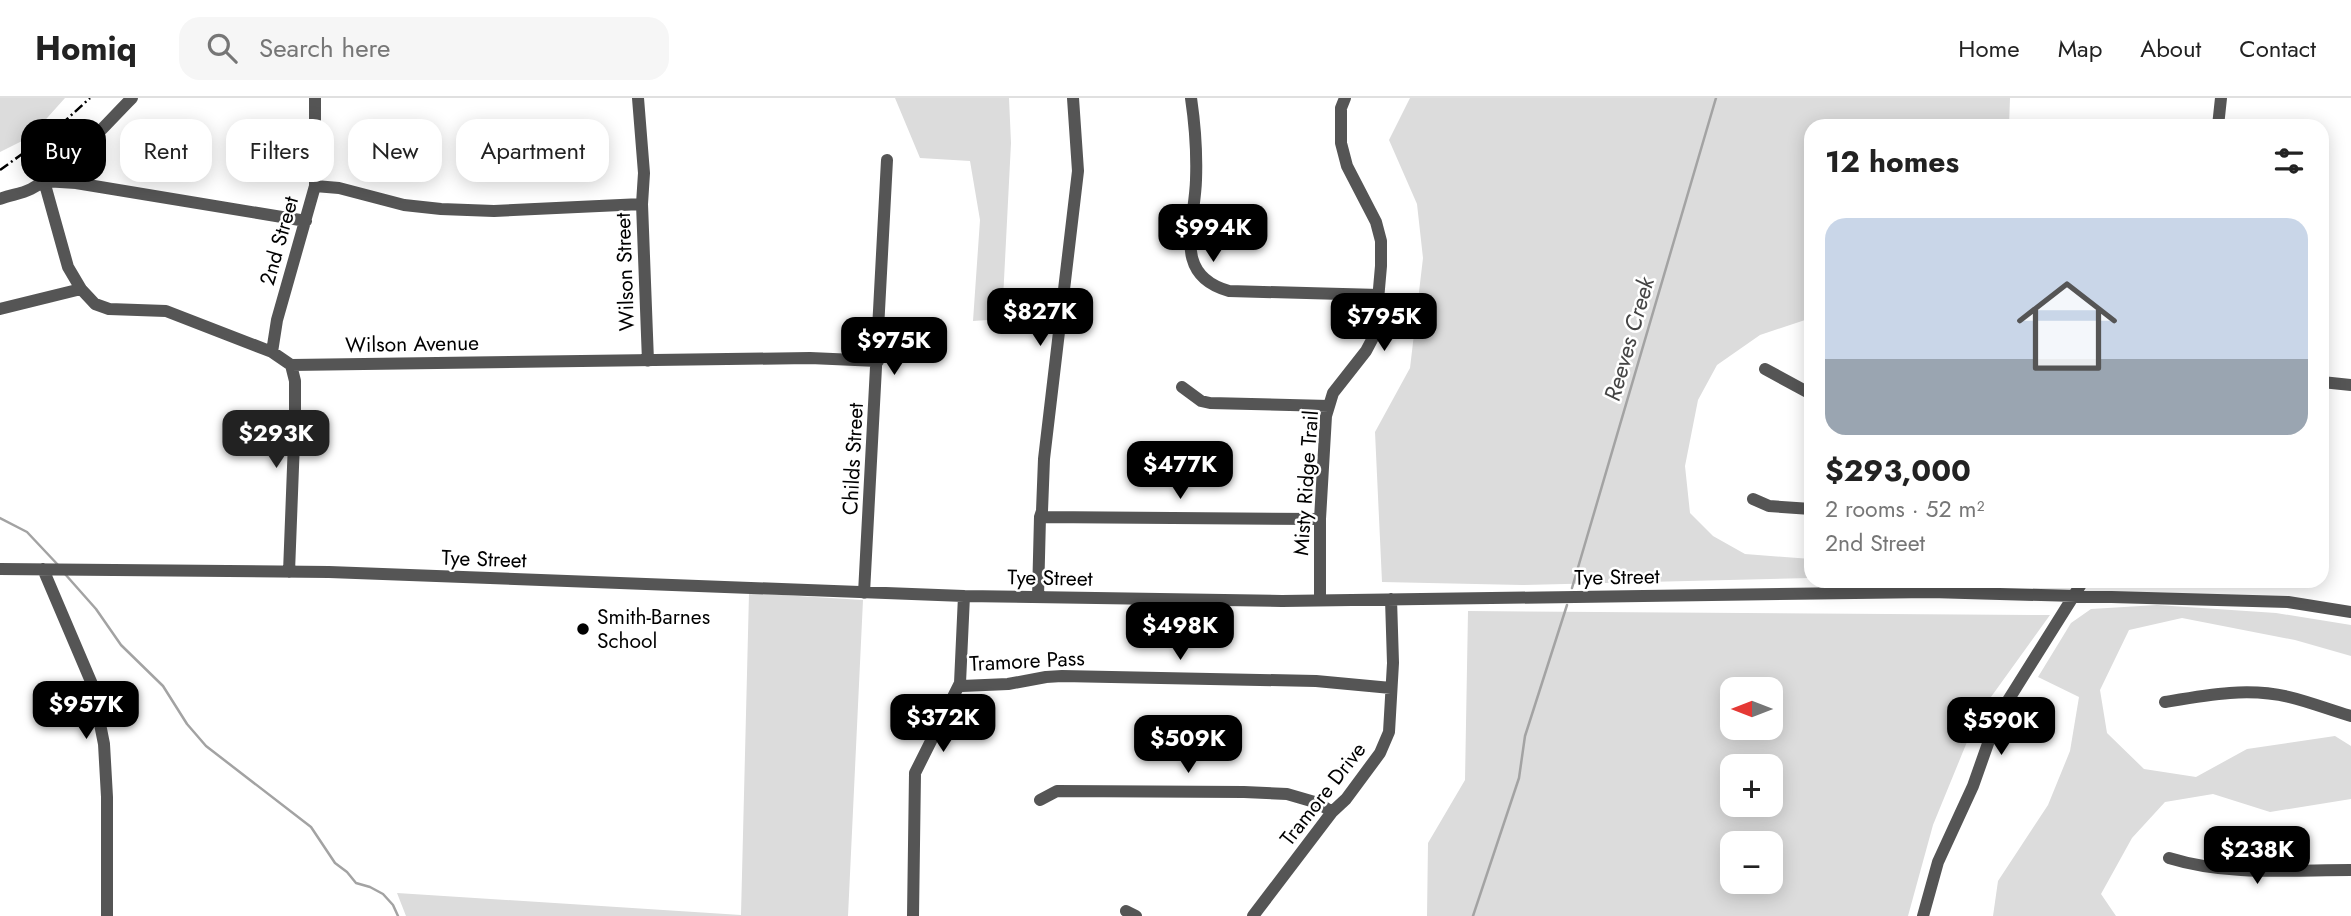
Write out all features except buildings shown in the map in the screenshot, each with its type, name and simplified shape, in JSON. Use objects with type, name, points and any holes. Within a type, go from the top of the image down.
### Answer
[{"type":"street","points":[[106,124],[132,98]]},
{"type":"street","name":"2nd Street","points":[[272,352],[277,320],[314,186],[315,98]]},
{"type":"street","name":"Wilson Street","points":[[638,98],[644,173],[642,204],[648,361]]},
{"type":"street","points":[[1038,597],[1044,459],[1078,171],[1073,98]]},
{"type":"street","points":[[1191,98],[1196,183],[1189,242],[1191,256],[1205,280],[1217,288],[1229,291],[1379,295]]},
{"type":"street","name":"Misty Ridge Trail","points":[[1320,600],[1320,519],[1326,416],[1333,393],[1366,351],[1375,334],[1379,295],[1381,241],[1366,200],[1347,166],[1341,143],[1341,108],[1345,98]]},
{"type":"street","points":[[2219,119],[2221,98]]},
{"type":"street","name":"Childs Street","points":[[864,593],[887,160]]},
{"type":"street","points":[[0,199],[29,190],[42,182]]},
{"type":"street","points":[[44,182],[68,267],[81,289],[95,304],[109,309],[166,311],[272,352],[291,365],[295,382],[295,415],[289,572]]},
{"type":"street","points":[[60,182],[306,220]]},
{"type":"street","points":[[314,186],[339,188],[404,205],[441,209],[494,211],[642,204]]},
{"type":"street","points":[[0,309],[81,289]]},
{"type":"street","name":"Wilson Avenue","points":[[291,365],[810,358],[878,361]]},
{"type":"street","points":[[1765,369],[1804,390]]},
{"type":"street","points":[[2329,383],[2351,385]]},
{"type":"street","points":[[1182,387],[1201,401],[1210,404],[1329,407]]},
{"type":"street","points":[[1754,499],[1769,506],[1804,508]]},
{"type":"street","points":[[1040,517],[1320,519]]},
{"type":"street","name":"Tye Street","points":[[0,569],[329,572],[964,596],[1320,600],[1848,588]]},
{"type":"street","points":[[43,569],[93,684],[104,744],[107,916]]},
{"type":"street","name":"Tye Street","points":[[1963,588],[2074,595],[2288,602],[2351,612]]},
{"type":"street","points":[[1923,916],[1938,862],[1973,786],[1997,718],[2078,588]]},
{"type":"street","points":[[913,916],[915,774],[960,683],[964,596]]},
{"type":"street","name":"Tramore Drive","points":[[1253,916],[1380,753],[1389,732],[1393,663],[1391,599]]},
{"type":"street","name":"Tramore Pass","points":[[960,683],[962,686],[1008,684],[1062,676],[1316,681],[1391,688]]},
{"type":"street","points":[[2165,702],[2209,694],[2263,693],[2287,696],[2351,716]]},
{"type":"street","points":[[1040,800],[1057,791],[1244,792],[1287,794],[1318,803],[1332,812]]},
{"type":"street","points":[[2169,858],[2190,864],[2231,869],[2351,870]]},
{"type":"shaded area","points":[[0,98],[65,98],[46,119],[21,119],[21,142],[0,152]]},
{"type":"shaded area","points":[[895,98],[1009,98],[1011,143],[1002,319],[973,321],[980,220],[970,161],[920,158]]},
{"type":"shaded area","points":[[1410,98],[2010,98],[2009,119],[1804,119],[1804,320],[1760,335],[1717,365],[1698,400],[1685,466],[1690,513],[1713,536],[1745,554],[1804,558],[1804,578],[1522,585],[1382,582],[1375,432],[1410,368],[1423,258],[1417,204],[1389,140]]},
{"type":"shaded area","points":[[749,593],[863,600],[848,916],[406,916],[397,893],[741,915]]},
{"type":"shaded area","points":[[2157,605],[2276,613],[2351,625],[2351,656],[2295,640],[2182,618],[2129,630],[2100,690],[2107,733],[2144,769],[2196,777],[2247,749],[2335,736],[2351,746],[2351,799],[2270,812],[2213,794],[2165,802],[2132,838],[2101,894],[2116,916],[1993,916],[1998,881],[2048,805],[2070,751],[2079,697],[2038,677],[2071,623],[2091,609]]},
{"type":"shaded area","points":[[1468,611],[2050,615],[1978,715],[1933,825],[1908,916],[1427,916],[1428,843],[1465,780]]},
{"type":"waterway","name":"Reeves Creek","points":[[1572,588],[1716,98]]},
{"type":"waterway","points":[[0,518],[27,532],[59,566]]},
{"type":"waterway","points":[[65,574],[96,609],[121,645],[163,686],[187,724],[206,746],[311,827],[335,863],[356,883],[383,894],[398,916]]},
{"type":"waterway","name":"Reeves Creek","points":[[1473,916],[1519,778],[1525,736],[1567,605]]},
{"type":"railway","points":[[0,170],[54,131],[90,98]]},
{"type":"place","name":"Smith-Barnes School","points":[[583,629]]}]
